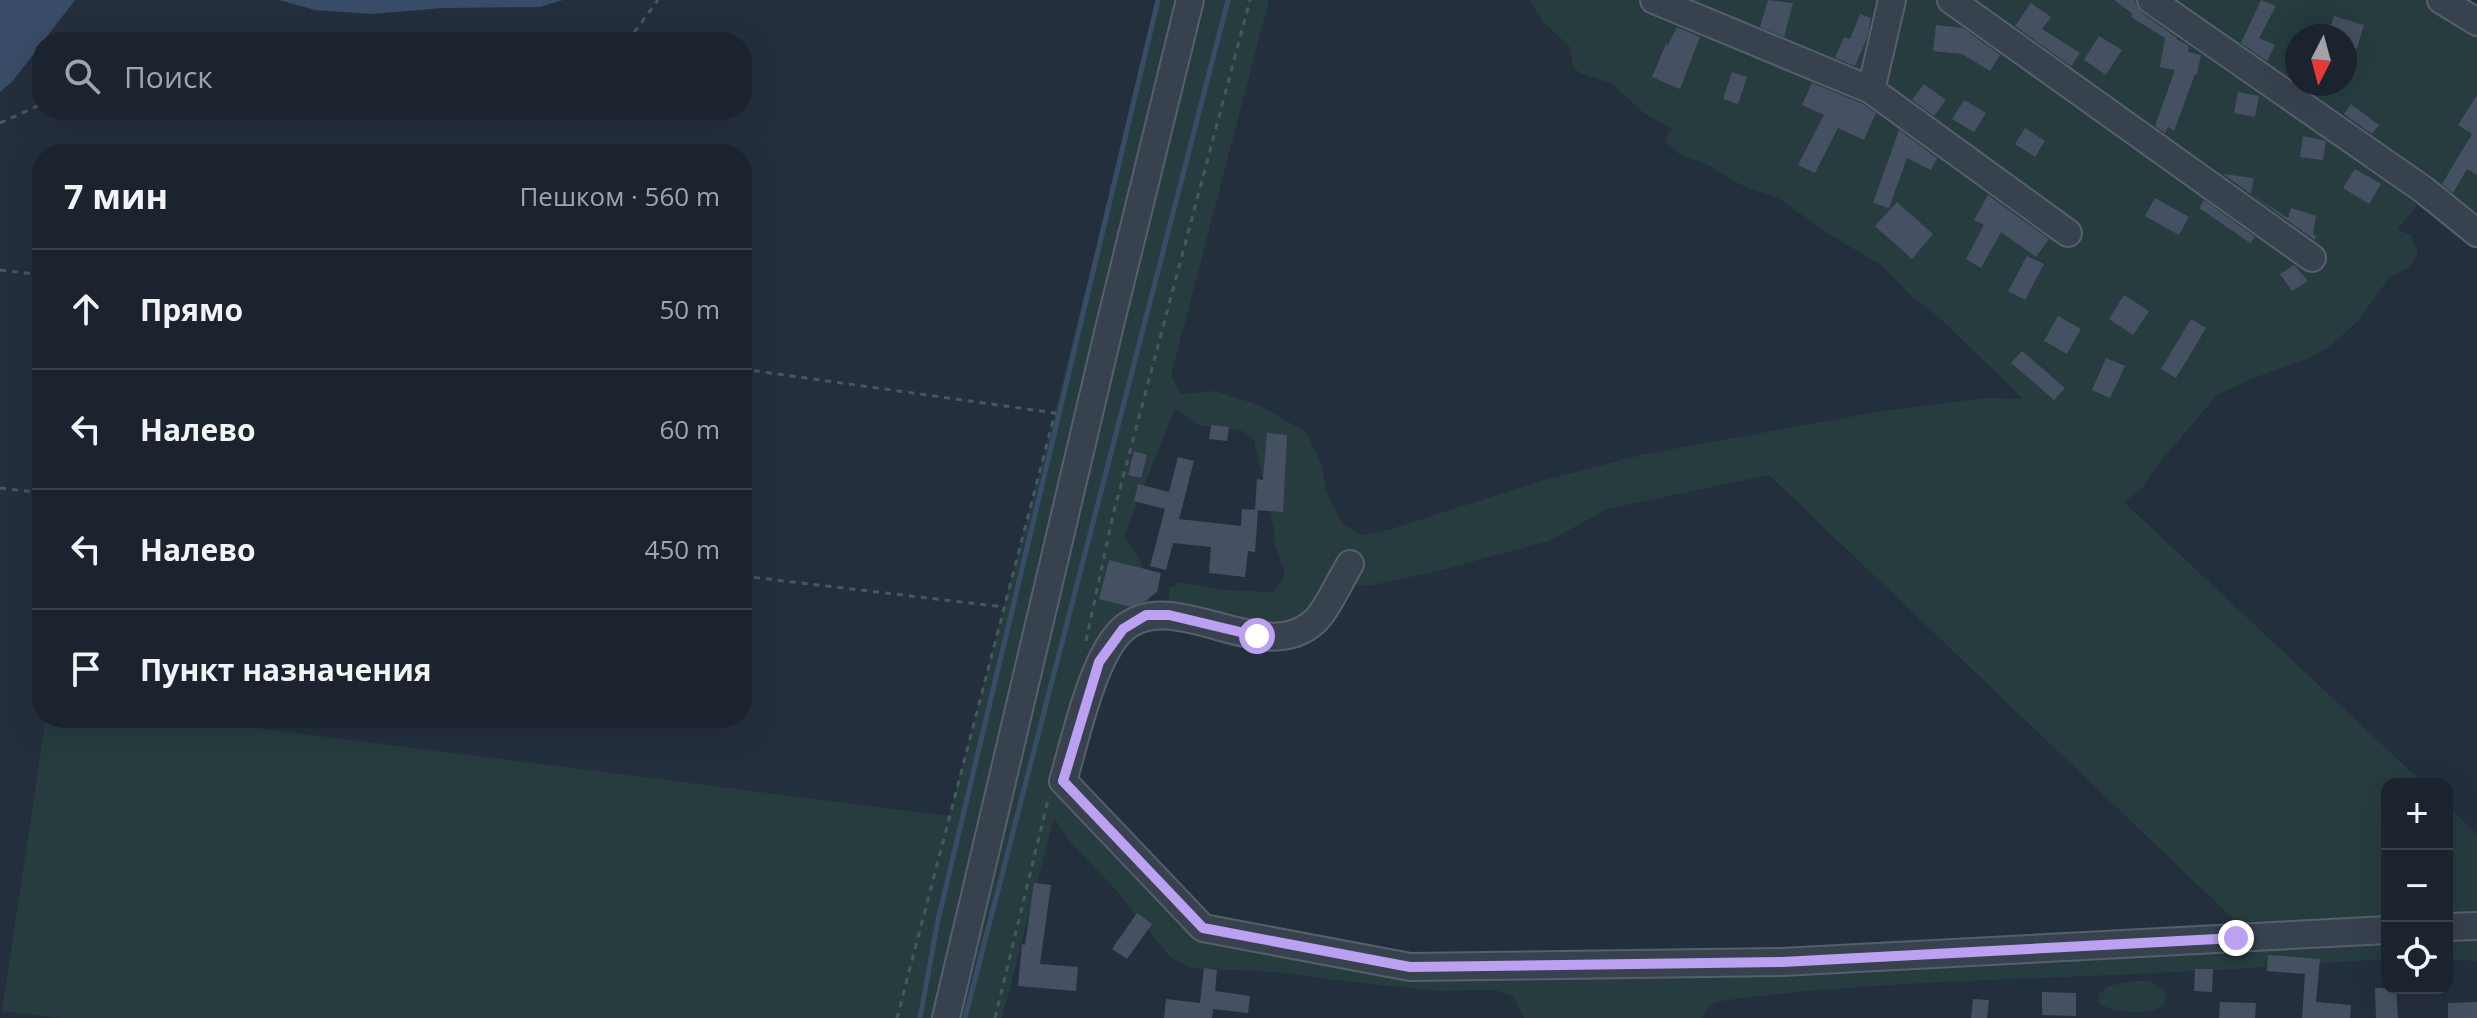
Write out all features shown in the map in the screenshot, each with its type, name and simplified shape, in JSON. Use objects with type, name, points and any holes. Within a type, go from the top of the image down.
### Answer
[{"type":"street","points":[[946,1018],[1190,0]]},
{"type":"street","points":[[1654,0],[1871,90],[2068,233]]},
{"type":"street","points":[[1871,90],[1892,0]]},
{"type":"street","points":[[1951,0],[2312,258]]},
{"type":"street","points":[[2151,0],[2424,190],[2477,233]]},
{"type":"street","points":[[2441,0],[2477,22]]},
{"type":"street","points":[[1350,564],[1316,621],[1291,635],[1257,636],[1169,615],[1146,615],[1123,629],[1099,662],[1063,781],[1203,928],[1410,967],[1782,962],[2381,930]]},
{"type":"street","points":[[2453,927],[2477,926]]},
{"type":"path","points":[[634,32],[658,0]]},
{"type":"path","points":[[1084,650],[1113,515],[1250,0]]},
{"type":"path","points":[[0,123],[32,109]]},
{"type":"path","points":[[0,270],[32,274]]},
{"type":"path","points":[[752,370],[1055,413],[897,1018]]},
{"type":"path","points":[[0,488],[32,492]]},
{"type":"path","points":[[752,577],[1004,607]]},
{"type":"path","points":[[995,1018],[1051,788]]},
{"type":"green space","points":[[1158,0],[1269,0],[1171,376],[1181,394],[1215,391],[1261,406],[1307,433],[1322,466],[1326,491],[1343,524],[1362,535],[1391,529],[1541,481],[1645,454],[1882,411],[1985,398],[2023,399],[1882,266],[1824,231],[1777,197],[1751,189],[1710,166],[1679,154],[1666,141],[1667,134],[1673,130],[1644,113],[1611,83],[1581,74],[1573,67],[1570,47],[1543,22],[1529,0],[2434,0],[2477,26],[2477,236],[2424,197],[2397,230],[2411,235],[2418,253],[2410,267],[2389,278],[2358,321],[2329,347],[2310,358],[2217,395],[2155,468],[2143,487],[2124,502],[2418,778],[2381,778],[2381,959],[1801,992],[1714,1002],[1701,1018],[1524,1018],[1513,996],[1495,990],[1440,991],[1276,972],[1190,968],[1170,957],[1117,891],[1071,843],[1054,818],[1002,1018],[62,1018],[2,1011],[44,728],[257,728],[949,816]],"holes":[[[1175,408],[1198,425],[1243,431],[1254,440],[1275,544],[1285,575],[1274,592],[1222,590],[1180,582],[1169,588],[1169,615],[1306,638],[1351,584],[1369,586],[1442,570],[1551,540],[1607,509],[1769,475],[2248,933],[1410,967],[1203,928],[1063,781],[1123,629],[1150,605],[1142,563],[1124,536]]]},
{"type":"green space","points":[[2453,812],[2477,834],[2477,961],[2453,959]]},
{"type":"green space","points":[[2151,981],[2166,992],[2164,1005],[2150,1011],[2132,1012],[2099,1004],[2098,995],[2108,986]]},
{"type":"water","points":[[0,0],[75,0],[50,32],[32,32],[32,56],[0,92]]},
{"type":"water","points":[[279,0],[563,0],[540,7],[442,8],[372,14],[315,10]]},
{"type":"building","points":[[1768,0],[1793,3],[1784,37],[1760,27]]},
{"type":"building","points":[[2114,0],[2135,0],[2142,13],[2189,46],[2188,52],[2201,55],[2197,74],[2174,131],[2168,127],[2165,133],[2155,126],[2175,70],[2160,67],[2165,38],[2131,17],[2133,14]]},
{"type":"building","points":[[2261,0],[2276,6],[2259,38],[2275,45],[2267,61],[2241,43]]},
{"type":"building","points":[[2031,3],[2051,17],[2042,29],[2080,53],[2071,66],[2015,26]]},
{"type":"building","points":[[1860,14],[1871,18],[1867,38],[1855,66],[1835,58],[1844,37],[1850,39]]},
{"type":"building","points":[[2334,16],[2364,25],[2357,49],[2357,24],[2332,24]]},
{"type":"building","points":[[1936,25],[1963,28],[2000,55],[1990,71],[1962,54],[1933,51]]},
{"type":"building","points":[[1677,27],[1700,37],[1680,89],[1652,77]]},
{"type":"building","points":[[2099,36],[2122,50],[2106,75],[2084,60]]},
{"type":"building","points":[[1732,72],[1747,77],[1738,104],[1723,99]]},
{"type":"building","points":[[1812,83],[1863,104],[1876,113],[1864,140],[1838,128],[1815,173],[1798,165],[1824,115],[1802,105]]},
{"type":"building","points":[[1924,84],[1946,100],[1934,116],[1912,100]]},
{"type":"building","points":[[2238,92],[2259,96],[2255,117],[2234,113]]},
{"type":"building","points":[[2477,95],[2477,175],[2467,169],[2453,193],[2442,184],[2472,134],[2458,125]]},
{"type":"building","points":[[1964,100],[1986,113],[1974,132],[1952,119]]},
{"type":"building","points":[[2351,104],[2379,125],[2372,134],[2344,114]]},
{"type":"building","points":[[2025,128],[2045,141],[2035,157],[2015,144]]},
{"type":"building","points":[[1899,130],[1937,158],[1931,170],[1907,158],[1889,208],[1873,203]]},
{"type":"building","points":[[2303,136],[2326,141],[2323,160],[2300,157]]},
{"type":"building","points":[[2355,169],[2381,184],[2369,204],[2343,188]]},
{"type":"building","points":[[2223,174],[2254,178],[2251,194],[2288,218],[2291,208],[2316,216],[2315,240]]},
{"type":"building","points":[[1988,195],[2049,239],[2036,257],[2001,232],[1981,268],[1966,259],[1984,225],[1974,220]]},
{"type":"building","points":[[2155,198],[2189,217],[2179,235],[2145,216]]},
{"type":"building","points":[[2204,200],[2255,237],[2250,243],[2199,208]]},
{"type":"building","points":[[1897,202],[1933,234],[1912,259],[1875,226]]},
{"type":"building","points":[[2027,256],[2044,264],[2025,300],[2008,291]]},
{"type":"building","points":[[2294,265],[2308,281],[2292,291],[2280,274]]},
{"type":"building","points":[[2124,295],[2149,311],[2133,335],[2109,319]]},
{"type":"building","points":[[2058,316],[2081,329],[2067,354],[2044,341]]},
{"type":"building","points":[[2191,319],[2206,328],[2176,378],[2161,369]]},
{"type":"building","points":[[2022,351],[2065,388],[2054,400],[2011,363]]},
{"type":"building","points":[[2106,358],[2125,366],[2110,398],[2092,390]]},
{"type":"building","points":[[1211,425],[1229,427],[1227,441],[1209,439]]},
{"type":"building","points":[[1267,433],[1287,435],[1283,512],[1255,510],[1257,479],[1263,480]]},
{"type":"building","points":[[1134,451],[1147,455],[1141,478],[1128,475]]},
{"type":"building","points":[[1178,457],[1194,461],[1179,519],[1241,526],[1242,509],[1258,510],[1255,552],[1248,551],[1245,577],[1209,573],[1211,547],[1173,543],[1166,570],[1150,566],[1165,509],[1134,501],[1138,484],[1169,492]]},
{"type":"building","points":[[1109,560],[1161,573],[1157,592],[1144,602],[1130,607],[1099,599]]},
{"type":"building","points":[[1034,883],[1051,885],[1040,964],[1078,967],[1076,991],[1018,986],[1022,944],[1025,945]]},
{"type":"building","points":[[1137,913],[1152,924],[1127,959],[1112,949]]},
{"type":"building","points":[[2268,955],[2320,959],[2316,1002],[2351,1005],[2350,1018],[2302,1018],[2305,974],[2267,971]]},
{"type":"building","points":[[1204,968],[1217,970],[1215,991],[1250,996],[1248,1013],[1213,1009],[1212,1018],[1164,1018],[1166,999],[1200,1003]]},
{"type":"building","points":[[2195,969],[2213,969],[2212,992],[2194,991]]},
{"type":"building","points":[[2375,988],[2381,988],[2381,994],[2396,994],[2398,1018],[2376,1018]]},
{"type":"building","points":[[2042,992],[2076,993],[2076,1016],[2042,1015]]},
{"type":"building","points":[[1973,999],[1989,1000],[1987,1018],[1971,1018]]},
{"type":"building","points":[[2220,1002],[2256,1003],[2255,1018],[2219,1018]]},
{"type":"building","points":[[2477,1002],[2477,1018],[2448,1018],[2448,1003]]},
{"type":"waterway","points":[[920,1018],[938,920],[1158,0]]},
{"type":"waterway","points":[[965,1018],[1228,0]]},
{"type":"route","points":[[1257,636],[1169,615],[1146,615],[1123,629],[1099,662],[1063,781],[1203,928],[1410,967],[1782,962],[2236,938]]}]
